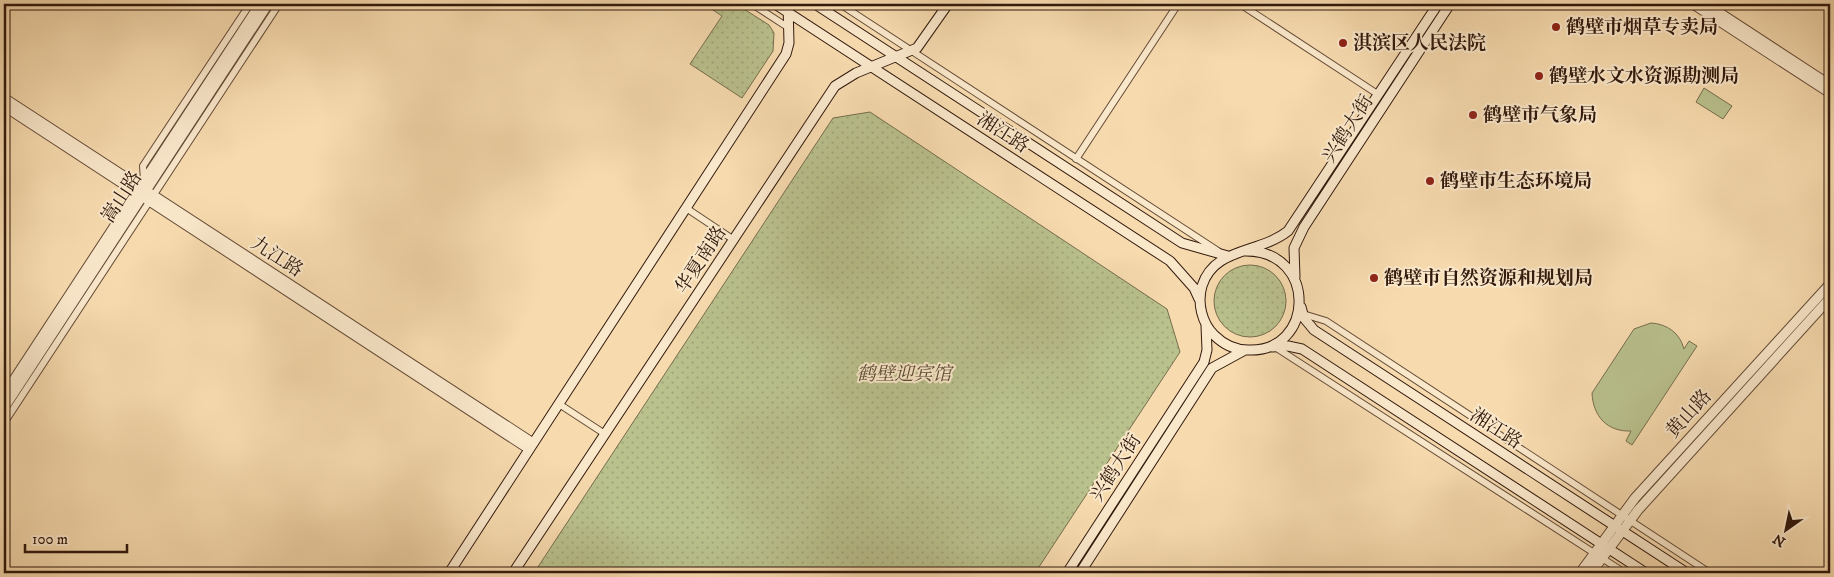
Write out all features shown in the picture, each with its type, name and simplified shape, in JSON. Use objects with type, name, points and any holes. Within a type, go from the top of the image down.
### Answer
[{"type":"main road","name":"嵩山路","points":[[4,395],[144,192],[260,4]]},
{"type":"main road","name":"嵩山路","points":[[4,408],[268,4]]},
{"type":"main road","name":"湘江路","points":[[775,4],[788,8],[871,66],[1170,262],[1194,288],[1200,303]]},
{"type":"main road","name":"湘江路","points":[[816,4],[1182,243],[1228,256]]},
{"type":"main road","name":"华夏南路","points":[[513,573],[835,86],[871,66],[922,44],[948,4]]},
{"type":"main road","name":"兴鹤大街","points":[[1246,251],[1266,245],[1288,231],[1438,4]]},
{"type":"main road","name":"兴鹤大街","points":[[1295,280],[1294,248],[1304,227],[1450,4]]},
{"type":"main road","points":[[1693,4],[1830,93]]},
{"type":"main road","points":[[1706,4],[1830,85]]},
{"type":"main road","points":[[449,573],[786,54],[789,43],[788,8]]},
{"type":"main road","name":"九江路","points":[[4,98],[531,446]]},
{"type":"main road","name":"九江路","points":[[4,106],[144,192]]},
{"type":"main road","points":[[1246,251],[1261,252],[1275,258],[1287,267],[1295,280],[1300,302],[1298,316],[1291,330],[1271,348],[1245,350],[1225,344],[1214,335],[1206,323],[1200,303],[1202,288],[1208,274],[1218,262],[1228,256],[1246,251]]},
{"type":"main road","name":"黄山路","points":[[1580,573],[1598,556],[1625,518],[1830,284]]},
{"type":"main road","name":"黄山路","points":[[1625,518],[1830,298]]},
{"type":"main road","name":"湘江路","points":[[1300,302],[1304,318],[1314,330],[1687,573]]},
{"type":"main road","name":"兴鹤大街","points":[[1067,573],[1204,362],[1207,350],[1206,323]]},
{"type":"main road","name":"湘江路","points":[[1271,348],[1288,346],[1302,349],[1646,573]]},
{"type":"main road","name":"兴鹤大街","points":[[1080,573],[1212,368],[1245,350]]},
{"type":"main road","name":"黄山路","points":[[1591,573],[1598,556]]},
{"type":"street","points":[[144,192],[144,166],[250,4]]},
{"type":"street","points":[[4,423],[144,192],[279,4]]},
{"type":"street","points":[[752,4],[789,28]]},
{"type":"street","points":[[840,4],[1202,242],[1228,256]]},
{"type":"street","points":[[1076,159],[1178,4]]},
{"type":"street","points":[[1240,4],[1379,95]]},
{"type":"street","points":[[686,208],[734,240]]},
{"type":"street","points":[[1303,314],[1326,321],[1710,573]]},
{"type":"street","points":[[1271,348],[1625,573]]},
{"type":"street","points":[[559,404],[606,434]]},
{"type":"green space","points":[[704,4],[736,4],[769,25],[774,33],[773,51],[742,98],[690,64],[722,16]]},
{"type":"green space","points":[[1704,88],[1732,106],[1723,119],[1696,102]]},
{"type":"green space","name":"鹤壁迎宾馆","points":[[870,112],[1167,309],[1180,352],[1035,573],[534,573],[833,118]]},
{"type":"green space","points":[[1250,265],[1264,268],[1276,275],[1283,287],[1286,301],[1283,315],[1276,327],[1264,334],[1250,337],[1236,334],[1224,327],[1217,315],[1214,301],[1217,287],[1224,275],[1236,268]]},
{"type":"green space","points":[[1651,323],[1662,325],[1672,330],[1679,338],[1684,349],[1689,341],[1697,346],[1632,445],[1626,441],[1631,431],[1615,429],[1598,415],[1592,393],[1634,329]]},
{"type":"place","name":"鹤壁市烟草专卖局","points":[[1556,27]]},
{"type":"place","name":"淇滨区人民法院","points":[[1343,43]]},
{"type":"place","name":"鹤壁水文水资源勘测局","points":[[1539,76]]},
{"type":"place","name":"鹤壁市气象局","points":[[1473,115]]},
{"type":"place","name":"鹤壁市生态环境局","points":[[1430,181]]},
{"type":"place","name":"鹤壁市自然资源和规划局","points":[[1374,278]]}]
